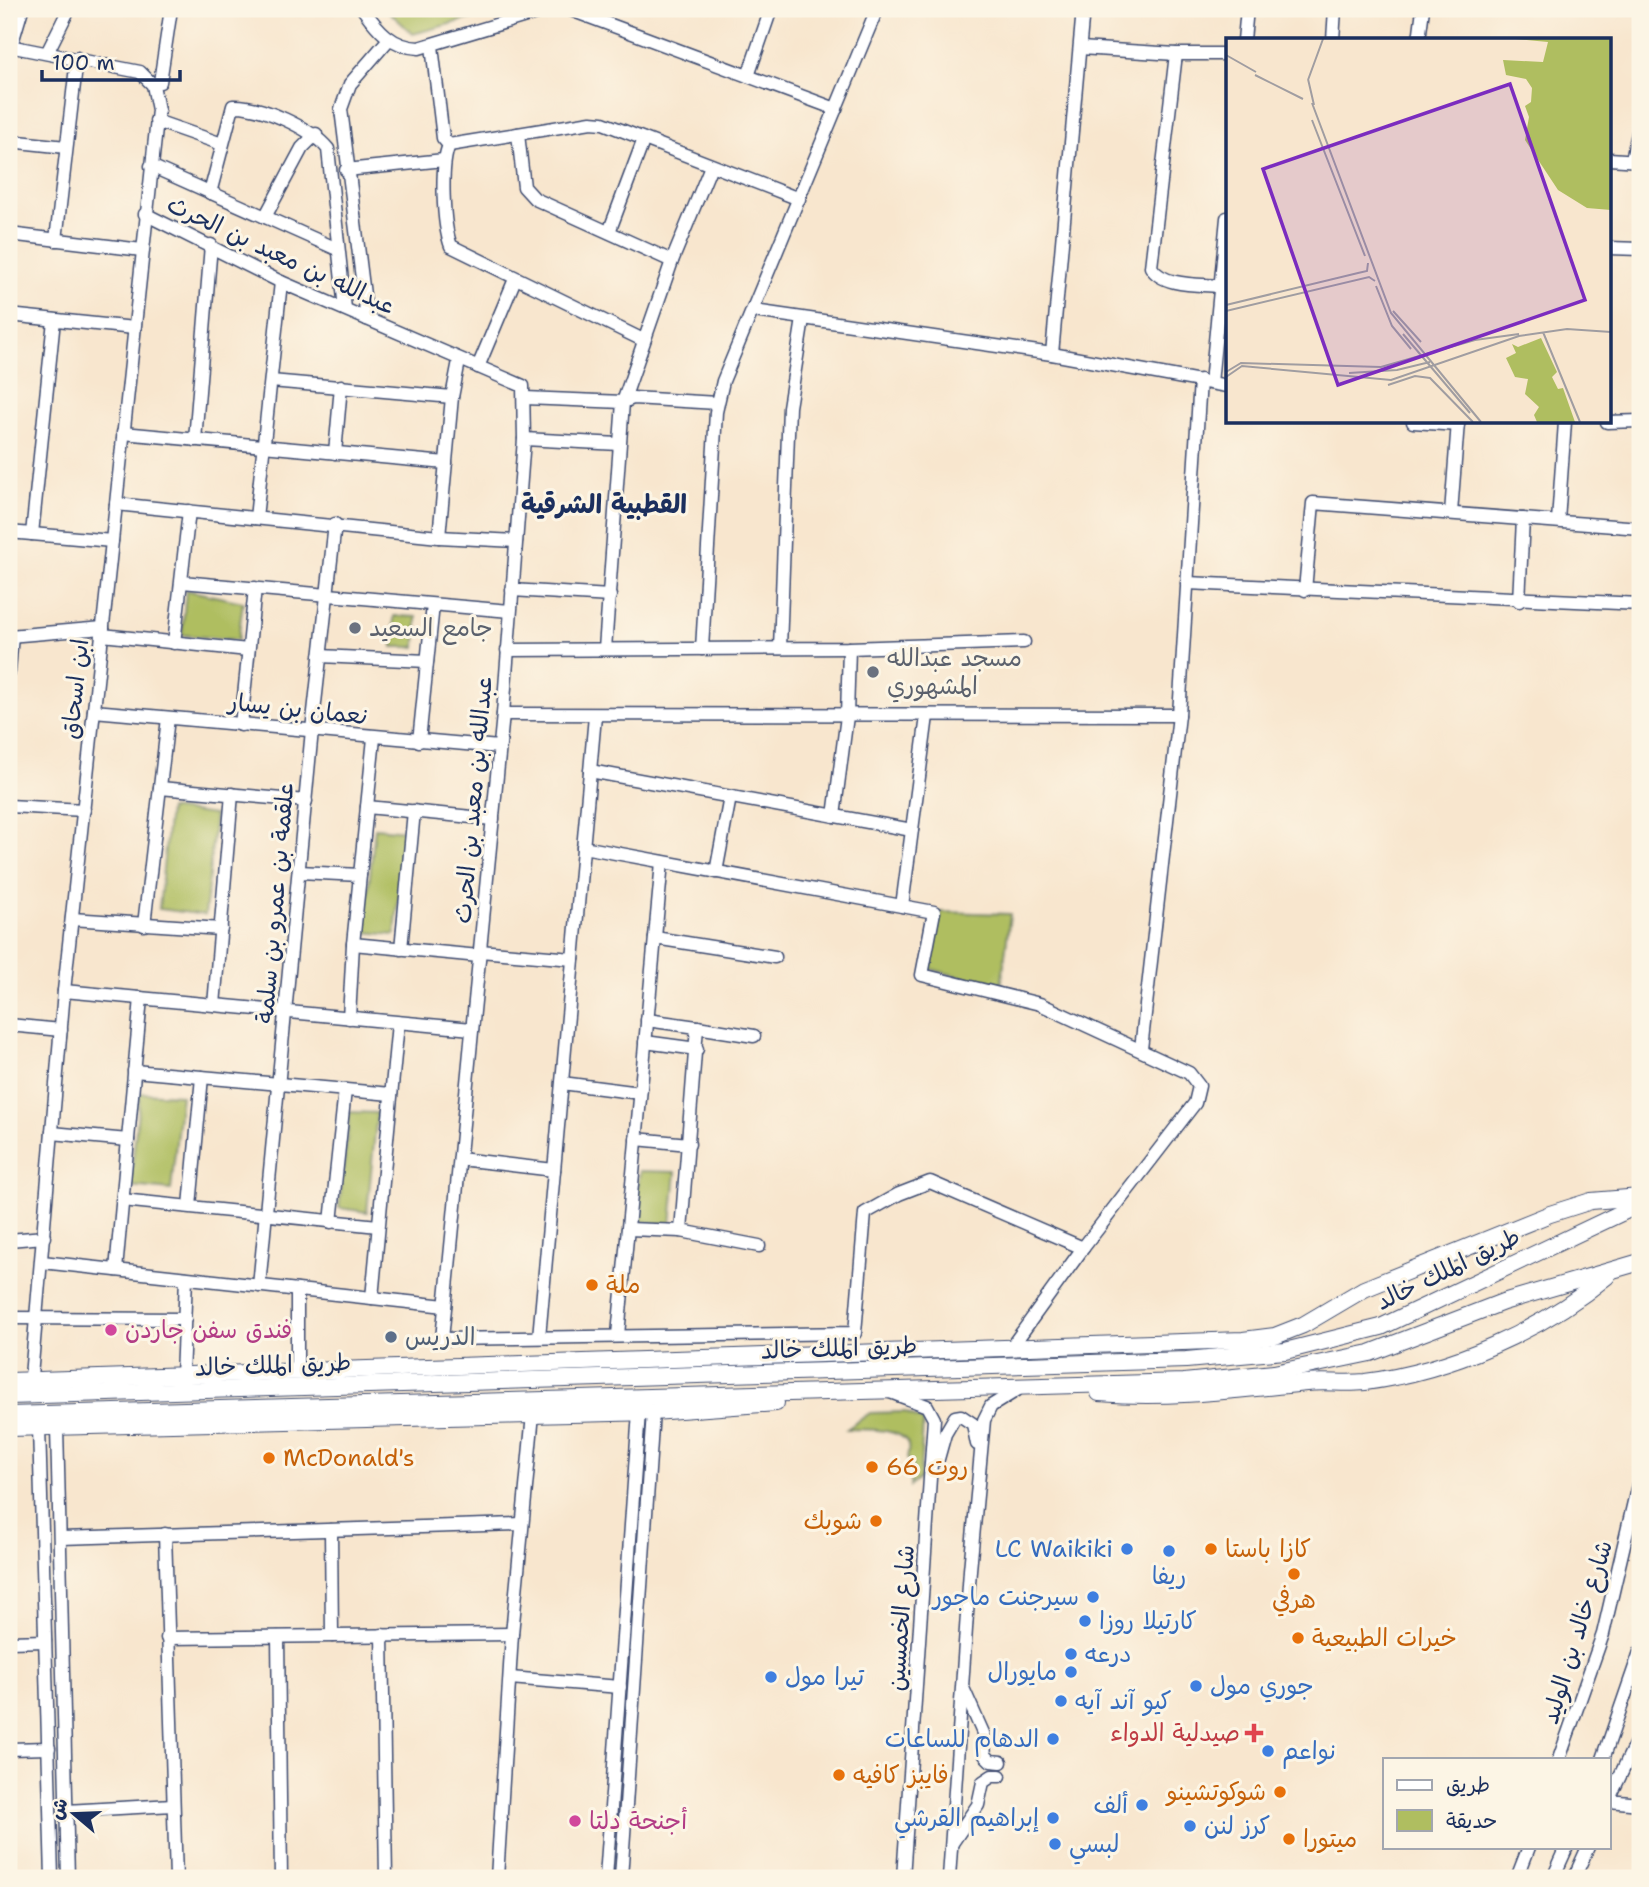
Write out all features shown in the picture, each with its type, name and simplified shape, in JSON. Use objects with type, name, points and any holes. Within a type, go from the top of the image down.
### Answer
[{"type":"main road","points":[[9,1381],[29,1387],[182,1376],[1243,1340],[1275,1336],[1303,1325],[1363,1289],[1550,1214],[1591,1201],[1640,1197]]},
{"type":"main road","name":"طريق الملك خالد","points":[[9,1396],[29,1387],[1186,1360],[1273,1352],[1336,1340],[1381,1327],[1640,1204]]},
{"type":"main road","name":"طريق الملك خالد","points":[[9,1415],[1184,1382],[1318,1365],[1370,1353],[1503,1302],[1611,1273],[1640,1262]]},
{"type":"main road","points":[[1027,1386],[1151,1396],[1374,1380],[1457,1359],[1508,1336],[1558,1313],[1611,1273]]},
{"type":"main road","points":[[9,1428],[646,1412],[739,1408],[886,1391]]},
{"type":"street","points":[[22,9],[10,46],[71,57],[66,147],[56,240]]},
{"type":"street","points":[[47,53],[69,9]]},
{"type":"street","points":[[160,82],[171,9]]},
{"type":"street","points":[[363,9],[389,39],[403,47],[432,46],[549,9]]},
{"type":"street","points":[[568,9],[836,109]]},
{"type":"street","points":[[748,76],[771,9]]},
{"type":"street","points":[[702,649],[717,403],[723,381],[877,9]]},
{"type":"street","points":[[1052,354],[1083,9]]},
{"type":"street","points":[[1244,38],[1247,9]]},
{"type":"street","points":[[1332,38],[1335,9]]},
{"type":"street","points":[[1419,38],[1423,9]]},
{"type":"street","points":[[367,319],[341,132],[343,103],[350,84],[389,39]]},
{"type":"street","points":[[432,46],[443,138],[449,145]]},
{"type":"street","points":[[1080,48],[1226,54]]},
{"type":"street","points":[[1176,54],[1151,267],[1156,275],[1166,280],[1221,286]]},
{"type":"street","name":"ابن اسحاق","points":[[29,1387],[64,991],[157,95],[149,78],[131,68],[71,57]]},
{"type":"street","points":[[210,192],[231,110],[235,106],[298,125],[316,134],[328,149],[345,309]]},
{"type":"street","points":[[156,121],[222,145]]},
{"type":"street","points":[[449,145],[591,122],[603,123],[799,199]]},
{"type":"street","points":[[1610,159],[1636,161],[1640,124]]},
{"type":"street","points":[[265,217],[302,148],[316,134]]},
{"type":"street","points":[[518,134],[524,187],[528,193],[671,261]]},
{"type":"street","points":[[608,232],[644,139]]},
{"type":"street","points":[[9,141],[66,147]]},
{"type":"street","points":[[449,145],[444,160],[447,234],[451,246],[643,340]]},
{"type":"street","points":[[346,170],[444,160]]},
{"type":"street","points":[[151,166],[337,249]]},
{"type":"street","points":[[605,649],[623,402],[671,261],[711,166]]},
{"type":"street","name":"عبدالله بن معبد بن الحرث","points":[[145,214],[281,282],[459,361],[515,381],[523,387],[524,439],[503,714],[442,1339],[539,1337]]},
{"type":"street","points":[[1141,1049],[1179,715],[1187,583],[1206,381],[1221,286],[1226,229]]},
{"type":"street","points":[[9,234],[142,250]]},
{"type":"street","points":[[195,440],[211,245]]},
{"type":"street","points":[[1610,248],[1640,249]]},
{"type":"street","points":[[478,367],[515,279]]},
{"type":"street","points":[[256,518],[281,282]]},
{"type":"street","points":[[754,311],[1052,354],[1226,386]]},
{"type":"street","points":[[9,315],[134,328]]},
{"type":"street","points":[[779,648],[789,407],[803,319]]},
{"type":"street","points":[[32,534],[54,320]]},
{"type":"street","points":[[439,537],[452,397],[459,361]]},
{"type":"street","points":[[271,381],[452,397]]},
{"type":"street","points":[[335,453],[341,386]]},
{"type":"street","points":[[525,398],[623,402],[633,398],[717,403]]},
{"type":"street","points":[[1610,422],[1640,421]]},
{"type":"street","points":[[1451,513],[1458,424]]},
{"type":"street","points":[[1558,521],[1565,424]]},
{"type":"street","points":[[123,433],[446,463]]},
{"type":"street","points":[[524,439],[619,444]]},
{"type":"street","points":[[1305,590],[1313,503],[1640,528]]},
{"type":"street","points":[[116,504],[335,524],[439,537],[516,541]]},
{"type":"street","points":[[174,643],[189,511]]},
{"type":"street","points":[[1519,601],[1523,519]]},
{"type":"street","name":"علقمة بن عمرو بن سلمة","points":[[259,1286],[312,730],[335,524]]},
{"type":"street","points":[[9,532],[112,541]]},
{"type":"street","points":[[182,582],[510,611]]},
{"type":"street","points":[[1187,583],[1519,601],[1640,604]]},
{"type":"street","points":[[241,725],[255,588]]},
{"type":"street","points":[[512,590],[610,596]]},
{"type":"street","points":[[419,741],[433,604]]},
{"type":"street","points":[[9,672],[10,636],[103,631],[174,643],[248,650]]},
{"type":"street","points":[[507,650],[849,648],[1024,642]]},
{"type":"street","points":[[834,816],[847,716],[849,648]]},
{"type":"street","points":[[320,656],[427,661]]},
{"type":"street","name":"نعمان بن يسار","points":[[94,711],[374,738],[499,747]]},
{"type":"street","points":[[503,714],[1179,715]]},
{"type":"street","points":[[595,716],[539,1337],[855,1333],[865,1213],[899,1194],[930,1182],[1083,1248]]},
{"type":"street","points":[[902,906],[927,716]]},
{"type":"street","points":[[144,925],[168,718]]},
{"type":"street","points":[[349,1018],[353,944],[374,738]]},
{"type":"street","points":[[590,771],[912,830]]},
{"type":"street","points":[[160,788],[306,801]]},
{"type":"street","points":[[215,1005],[232,794]]},
{"type":"street","points":[[716,872],[730,797]]},
{"type":"street","points":[[9,806],[84,810]]},
{"type":"street","points":[[367,807],[493,819]]},
{"type":"street","points":[[401,949],[414,811]]},
{"type":"street","points":[[583,847],[934,912],[922,975],[1040,1004],[1189,1073],[1199,1086],[1195,1103],[1083,1248],[1010,1349]]},
{"type":"street","points":[[618,1335],[662,862]]},
{"type":"street","points":[[299,872],[360,875]]},
{"type":"street","points":[[72,919],[220,929]]},
{"type":"street","points":[[655,938],[775,957]]},
{"type":"street","points":[[353,944],[573,959]]},
{"type":"street","points":[[64,991],[472,1029]]},
{"type":"street","points":[[116,1270],[141,998]]},
{"type":"street","points":[[647,1020],[754,1036]]},
{"type":"street","points":[[372,1298],[398,1023]]},
{"type":"street","points":[[9,1025],[61,1030]]},
{"type":"street","points":[[681,1231],[697,1027]]},
{"type":"street","points":[[645,1042],[697,1049]]},
{"type":"street","points":[[134,1071],[391,1094]]},
{"type":"street","points":[[190,1206],[202,1077]]},
{"type":"street","points":[[562,1083],[640,1093]]},
{"type":"street","points":[[331,1222],[345,1090]]},
{"type":"street","points":[[52,1133],[128,1140]]},
{"type":"street","points":[[636,1139],[689,1144]]},
{"type":"street","points":[[460,1159],[554,1170]]},
{"type":"street","points":[[122,1200],[378,1226]]},
{"type":"street","points":[[628,1229],[681,1231],[759,1246]]},
{"type":"street","points":[[9,1240],[44,1237]]},
{"type":"street","points":[[42,1262],[445,1306]]},
{"type":"street","points":[[182,1376],[186,1278]]},
{"type":"street","points":[[297,1290],[297,1372]]},
{"type":"street","points":[[9,1318],[185,1319]]},
{"type":"street","points":[[949,1878],[961,1684],[984,1420],[990,1406],[1005,1395],[1027,1386]]},
{"type":"street","name":"شارع الخمسين","points":[[886,1391],[928,1406],[934,1419],[903,1878]]},
{"type":"street","points":[[606,1878],[620,1687],[646,1412]]},
{"type":"street","points":[[621,1878],[646,1412]]},
{"type":"street","points":[[497,1878],[512,1634],[533,1414]]},
{"type":"street","points":[[931,1487],[945,1434],[955,1417],[961,1416],[973,1424],[980,1458]]},
{"type":"street","points":[[39,1427],[52,1878]]},
{"type":"street","points":[[57,1427],[68,1878]]},
{"type":"street","name":"شارع خالد بن الوليد","points":[[1559,1758],[1602,1634],[1626,1548],[1640,1476]]},
{"type":"street","points":[[61,1538],[522,1524]]},
{"type":"street","points":[[331,1530],[332,1636]]},
{"type":"street","points":[[165,1534],[176,1878]]},
{"type":"street","points":[[167,1638],[512,1634]]},
{"type":"street","points":[[382,1635],[386,1878]]},
{"type":"street","points":[[278,1636],[281,1878]]},
{"type":"street","points":[[9,1642],[45,1641]]},
{"type":"street","points":[[1603,1758],[1640,1652]]},
{"type":"street","points":[[510,1678],[620,1687]]},
{"type":"street","points":[[952,1844],[978,1805],[983,1782],[1001,1769],[985,1755],[983,1733],[961,1684]]},
{"type":"street","points":[[1610,1798],[1640,1734]]},
{"type":"street","points":[[9,1749],[49,1748]]},
{"type":"street","points":[[1610,1800],[1640,1804]]},
{"type":"street","points":[[66,1811],[173,1805]]},
{"type":"street","points":[[1517,1878],[1529,1848]]},
{"type":"street","points":[[1553,1878],[1567,1848]]},
{"type":"street","points":[[1574,1878],[1588,1848]]},
{"type":"green space","points":[[386,9],[506,9],[413,34]]},
{"type":"green space","points":[[186,590],[243,602],[238,640],[182,635]]},
{"type":"green space","points":[[394,616],[417,617],[416,647],[393,647]]},
{"type":"green space","points":[[169,809],[215,815],[205,915],[159,909]]},
{"type":"green space","points":[[375,828],[405,831],[395,935],[364,932]]},
{"type":"green space","points":[[940,912],[1010,914],[1001,988],[927,968]]},
{"type":"green space","points":[[140,1093],[181,1095],[171,1190],[130,1186]]},
{"type":"green space","points":[[350,1112],[377,1113],[367,1212],[339,1208]]},
{"type":"green space","points":[[640,1171],[676,1172],[671,1224],[633,1221]]},
{"type":"green space","points":[[904,1412],[923,1421],[920,1478],[910,1486],[912,1462],[907,1459],[909,1450],[903,1437],[880,1430],[847,1429],[870,1413]]},
{"type":"place","name":"جامع السعيد","points":[[355,628]]},
{"type":"place","name":"مسجد عبدالله المشهوري","points":[[873,672]]},
{"type":"place","name":"ملة","points":[[592,1285]]},
{"type":"place","name":"فندق سفن جاردن","points":[[111,1330]]},
{"type":"place","name":"الدريس","points":[[391,1337]]},
{"type":"place","name":"McDonald's","points":[[269,1458]]},
{"type":"place","name":"روت 66","points":[[872,1467]]},
{"type":"place","name":"شوبك","points":[[876,1521]]},
{"type":"place","name":"LC Waikiki","points":[[1127,1549]]},
{"type":"place","name":"كازا باستا","points":[[1211,1549]]},
{"type":"place","name":"ريفا","points":[[1169,1551]]},
{"type":"place","name":"هرفي","points":[[1294,1574]]},
{"type":"place","name":"سيرجنت ماجور","points":[[1093,1597]]},
{"type":"place","name":"كارتيلا روزا","points":[[1085,1621]]},
{"type":"place","name":"خيرات الطبيعية","points":[[1298,1638]]},
{"type":"place","name":"درعه","points":[[1071,1654]]},
{"type":"place","name":"مايورال","points":[[1071,1672]]},
{"type":"place","name":"تيرا مول","points":[[771,1677]]},
{"type":"place","name":"جوري مول","points":[[1196,1686]]},
{"type":"place","name":"كیو آند آیه","points":[[1061,1701]]},
{"type":"place","name":"صيدلية الدواء","points":[[1254,1733]]},
{"type":"place","name":"الدهام للساعات","points":[[1053,1739]]},
{"type":"place","name":"نواعم","points":[[1268,1751]]},
{"type":"place","name":"فايبز كافيه","points":[[839,1775]]},
{"type":"place","name":"شوكوتشينو","points":[[1280,1792]]},
{"type":"place","name":"ألف","points":[[1142,1805]]},
{"type":"place","name":"إبراهيم القرشي","points":[[1053,1818]]},
{"type":"place","name":"أجنحة دلتا","points":[[575,1821]]},
{"type":"place","name":"كرز لنن","points":[[1190,1826]]},
{"type":"place","name":"ميتورا","points":[[1289,1839]]},
{"type":"place","name":"لبسي","points":[[1055,1844]]},
{"type":"district","name":"القطبية الشرقية","points":[[604,503]]}]
